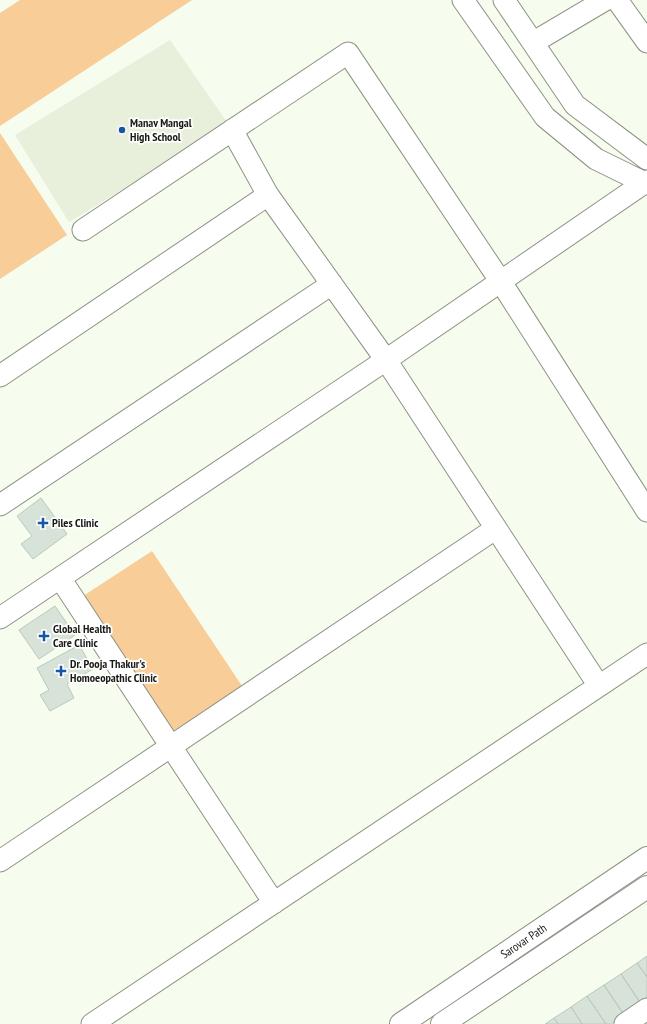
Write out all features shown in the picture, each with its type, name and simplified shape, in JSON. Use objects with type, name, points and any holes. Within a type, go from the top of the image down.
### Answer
[{"type":"main road","name":"Sarovar Path","points":[[401,1024],[647,858]]},
{"type":"main road","name":"Sarovar Path","points":[[442,1024],[647,887]]},
{"type":"street","points":[[463,0],[545,117],[596,159],[646,182]]},
{"type":"street","points":[[504,0],[534,42],[575,105],[647,159]]},
{"type":"street","points":[[534,42],[605,0]]},
{"type":"street","points":[[617,0],[647,42]]},
{"type":"street","points":[[83,230],[348,53],[501,282],[647,511]]},
{"type":"street","points":[[232,130],[268,195],[386,360],[495,530],[598,686]]},
{"type":"street","points":[[0,618],[386,360],[646,182]]},
{"type":"street","points":[[0,376],[268,195]]},
{"type":"street","points":[[0,505],[332,284]]},
{"type":"street","points":[[0,862],[495,530]]},
{"type":"street","points":[[60,578],[274,903]]},
{"type":"street","points":[[92,1024],[647,654]]},
{"type":"street","points":[[625,1024],[647,1009]]},
{"type":"shaded area","points":[[20,0],[192,0],[0,126],[0,13]]},
{"type":"shaded area","name":"Manav Mangal High School","points":[[170,40],[229,125],[69,222],[15,135]]},
{"type":"shaded area","points":[[0,133],[67,235],[0,279]]},
{"type":"shaded area","points":[[152,551],[242,686],[170,733],[80,598]]},
{"type":"building","points":[[41,498],[67,534],[33,559],[21,544],[32,536],[17,516]]},
{"type":"building","points":[[55,606],[75,635],[39,659],[19,630]]},
{"type":"building","points":[[79,645],[93,669],[67,684],[74,698],[50,711],[40,695],[49,690],[37,668]]},
{"type":"building","points":[[647,956],[647,977],[637,963]]},
{"type":"building","points":[[637,963],[647,977],[647,999],[641,1004],[621,974]]},
{"type":"building","points":[[621,974],[641,1004],[624,1015],[604,985]]},
{"type":"building","points":[[604,985],[624,1015],[611,1024],[606,1024],[587,996]]},
{"type":"building","points":[[587,996],[606,1024],[582,1024],[571,1007]]},
{"type":"building","points":[[571,1007],[582,1024],[558,1024],[554,1018]]},
{"type":"building","points":[[554,1018],[558,1024],[545,1024]]},
{"type":"place","name":"Manav Mangal High School","points":[[122,130]]},
{"type":"place","name":"Piles Clinic","points":[[43,523]]},
{"type":"place","name":"Global Health Care Clinic","points":[[44,636]]},
{"type":"place","name":"Dr. Pooja Thakur's Homoeopathic Clinic","points":[[61,671]]}]
